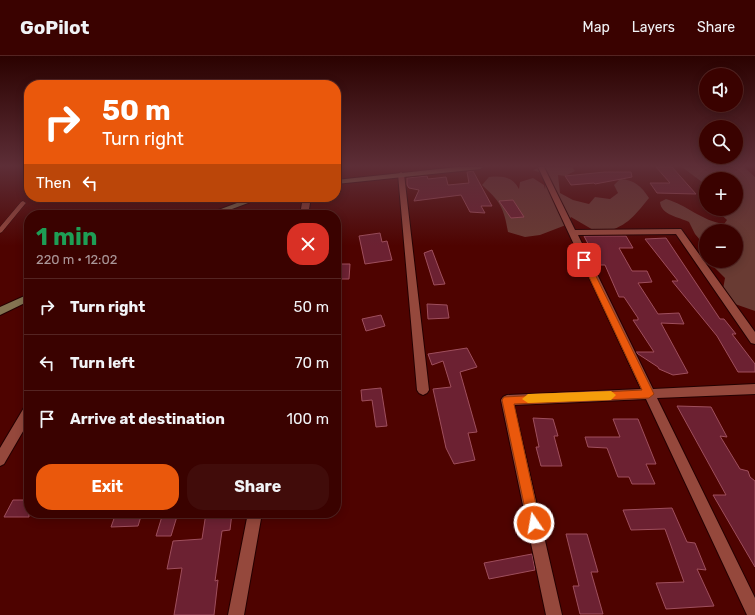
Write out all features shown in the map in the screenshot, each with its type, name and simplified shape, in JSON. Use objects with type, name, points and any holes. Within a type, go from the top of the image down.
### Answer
[{"type":"main road","points":[[220,210],[238,202]]},
{"type":"main road","points":[[0,311],[24,299]]},
{"type":"street","points":[[404,193],[423,390]]},
{"type":"street","points":[[553,193],[755,615]]},
{"type":"street","points":[[572,233],[678,231],[755,340]]},
{"type":"street","points":[[554,615],[508,400],[755,389]]},
{"type":"street","points":[[0,460],[24,419]]},
{"type":"street","points":[[236,615],[254,518]]},
{"type":"lane","points":[[0,231],[23,204]]},
{"type":"shaded area","points":[[490,193],[560,193],[573,200],[589,204],[595,197],[610,199],[618,193],[645,193],[649,198],[633,217],[623,225],[600,234],[571,217],[566,225],[540,235],[525,237],[508,232],[503,211]]},
{"type":"shaded area","points":[[743,193],[755,193],[755,311],[732,303],[723,289],[725,278],[715,268],[743,268],[743,224],[724,224],[727,220],[723,216],[743,216]]},
{"type":"shaded area","points":[[666,199],[681,205],[699,214],[699,216],[724,224],[699,224],[699,239],[689,222],[667,213],[661,206],[660,202]]},
{"type":"building","points":[[418,193],[485,193],[492,206],[481,206],[485,213],[470,212],[461,195],[414,201]]},
{"type":"building","points":[[660,193],[695,193],[696,194]]},
{"type":"building","points":[[513,200],[524,217],[511,218],[499,201]]},
{"type":"building","points":[[380,233],[382,242],[387,241],[392,260],[365,264],[359,236]]},
{"type":"building","points":[[584,236],[626,236],[633,248],[619,248],[632,271],[647,271],[652,282],[638,283],[658,314],[679,313],[684,324],[661,323],[688,373],[673,375],[659,369],[636,352],[654,352],[633,320],[638,320],[638,318],[624,297],[619,297],[605,265],[599,265]]},
{"type":"building","points":[[666,238],[720,319],[724,319],[736,334],[732,334],[755,364],[755,372],[738,372],[717,336],[672,281],[678,281],[645,239]]},
{"type":"building","points":[[432,250],[445,284],[434,285],[424,253]]},
{"type":"building","points":[[341,264],[350,264],[349,279],[341,279]]},
{"type":"building","points":[[427,304],[447,305],[449,318],[428,319]]},
{"type":"building","points":[[381,315],[385,326],[366,331],[362,319]]},
{"type":"building","points":[[467,348],[477,367],[460,372],[477,432],[468,433],[475,460],[454,464],[446,448],[433,389],[451,387],[443,361],[432,365],[428,354]]},
{"type":"building","points":[[381,388],[387,426],[376,427],[372,400],[362,401],[361,390]]},
{"type":"building","points":[[677,406],[711,407],[727,437],[720,436],[740,469],[748,471],[750,477],[755,481],[755,567],[713,495],[726,495]]},
{"type":"building","points":[[533,418],[553,419],[558,436],[554,436],[562,466],[541,466],[536,447],[539,447]]},
{"type":"building","points":[[613,419],[638,419],[656,464],[646,464],[655,484],[632,484],[629,477],[618,477],[607,448],[588,447],[585,437],[620,437]]},
{"type":"building","points":[[13,500],[24,500],[24,517],[4,517]]},
{"type":"building","points":[[672,508],[687,542],[695,543],[706,570],[697,569],[714,606],[666,609],[656,583],[684,582],[665,529],[631,530],[623,510]]},
{"type":"building","points":[[114,518],[140,518],[138,526],[111,527]]},
{"type":"building","points":[[161,518],[176,518],[171,536],[156,536]]},
{"type":"building","points":[[205,518],[231,518],[230,530],[222,531],[215,581],[218,580],[214,615],[174,615],[182,568],[167,569],[173,541],[202,539]]},
{"type":"building","points":[[566,534],[587,534],[598,572],[591,572],[603,614],[580,614],[573,586],[579,586]]},
{"type":"building","points":[[532,554],[535,570],[489,579],[484,563]]},
{"type":"slow traffic","points":[[528,399],[611,395]]},
{"type":"route","points":[[534,523],[508,400],[649,394],[584,260]]}]
